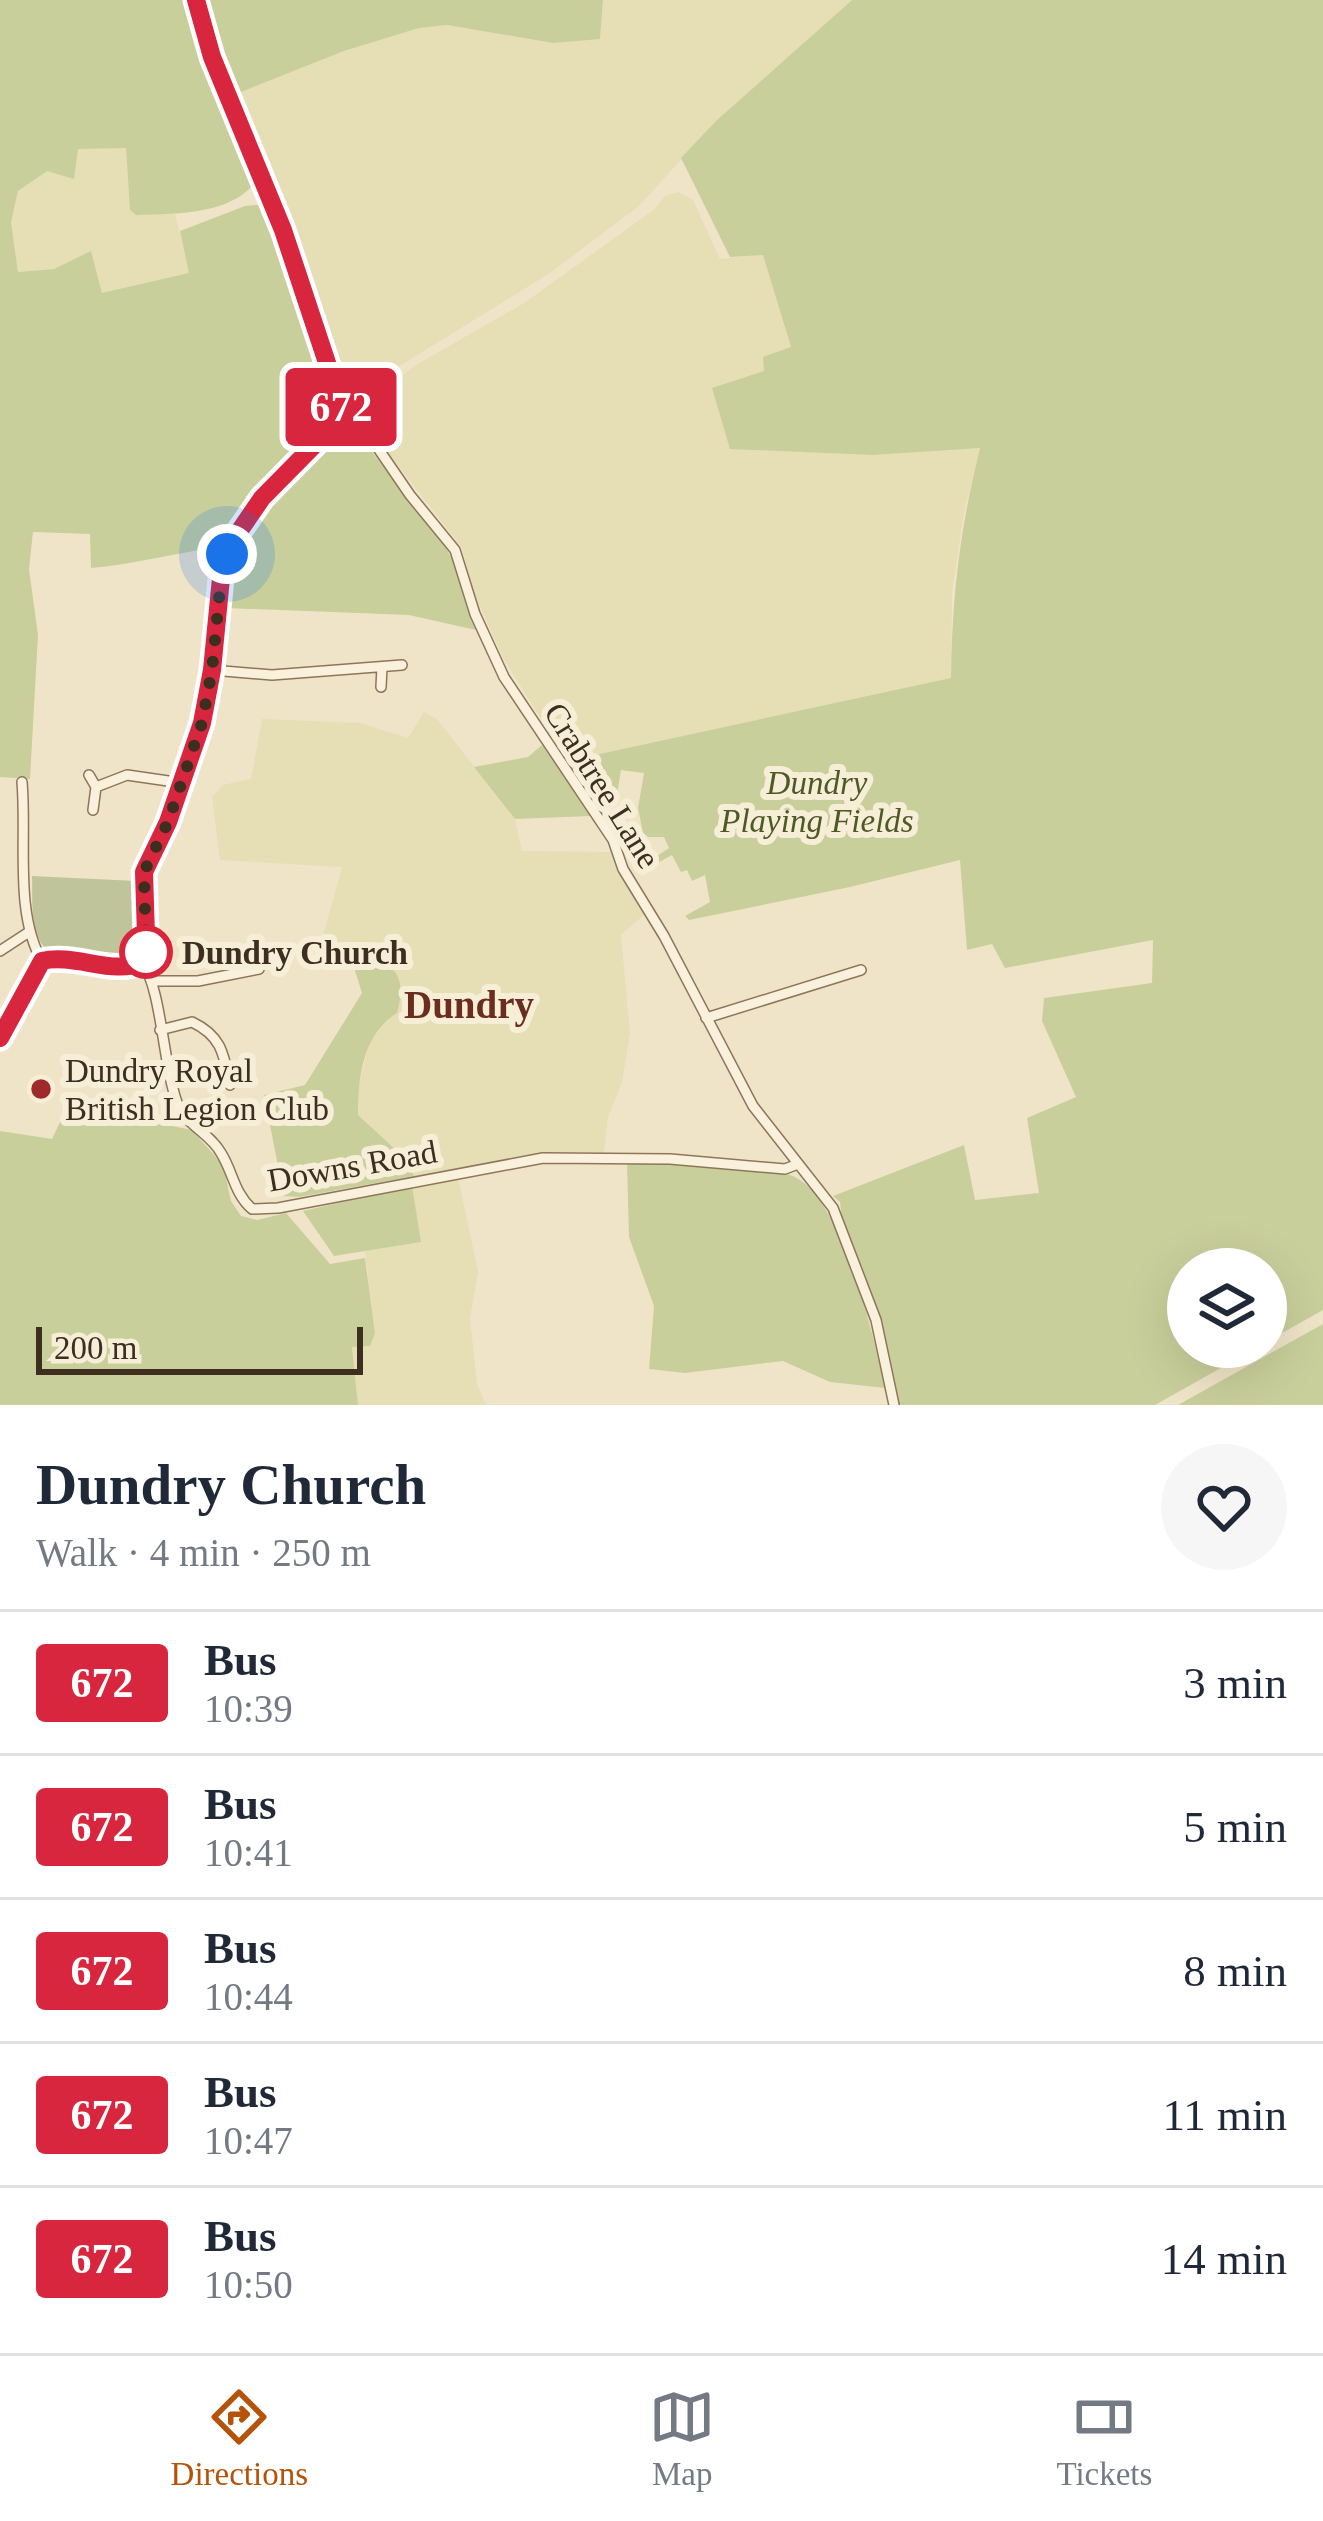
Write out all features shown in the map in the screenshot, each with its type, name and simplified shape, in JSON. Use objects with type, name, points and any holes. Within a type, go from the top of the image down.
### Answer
[{"type":"street","points":[[42,961],[75,959],[128,967],[142,962],[144,872],[202,723],[227,554],[262,498],[332,430],[341,410],[283,230],[212,57],[196,0]]},
{"type":"street","name":"Crabtree Lane","points":[[341,410],[360,422],[455,550],[475,614],[504,676],[613,840],[623,869],[664,935],[754,1106],[833,1208],[875,1320],[894,1405]]},
{"type":"street","points":[[212,670],[272,675],[402,664]]},
{"type":"street","points":[[381,688],[382,667]]},
{"type":"street","points":[[88,775],[96,787],[93,810]]},
{"type":"street","points":[[96,787],[127,776],[182,783]]},
{"type":"street","points":[[22,782],[29,932],[42,961]]},
{"type":"street","points":[[0,951],[29,932]]},
{"type":"street","points":[[0,1038],[42,961]]},
{"type":"street","name":"Downs Road","points":[[142,962],[152,981],[182,1114],[221,1153],[239,1195],[252,1209],[525,1161],[670,1159],[785,1169],[798,1164]]},
{"type":"street","points":[[152,981],[198,981],[250,966]]},
{"type":"street","points":[[706,1018],[861,970]]},
{"type":"street","points":[[160,1030],[192,1022],[216,1036],[230,1085]]},
{"type":"street","points":[[522,1143],[525,1161]]},
{"type":"shaded area","points":[[603,0],[852,0],[717,120],[640,205],[550,273],[369,385],[355,400],[347,396],[327,355],[300,255],[236,94],[344,51],[419,28],[447,25],[553,43],[600,38]]},
{"type":"shaded area","points":[[126,147],[130,210],[136,215],[175,214],[190,273],[102,294],[91,252],[54,269],[18,272],[11,222],[18,191],[78,149]]},
{"type":"shaded area","points":[[678,192],[693,200],[720,259],[763,254],[791,348],[765,371],[730,448],[872,455],[980,447],[952,592],[951,679],[567,761],[503,658],[473,591],[462,548],[382,445],[360,407],[416,365],[524,303],[655,209],[665,196]]},
{"type":"shaded area","points":[[424,712],[437,719],[515,819],[522,851],[613,852],[619,871],[646,913],[621,935],[630,1034],[622,1082],[608,1117],[604,1153],[547,1152],[414,1176],[405,1157],[358,1115],[358,1090],[370,1038],[380,1023],[397,1012],[374,959],[320,947],[342,867],[220,860],[212,797],[223,785],[251,779],[262,719],[360,723],[408,738]]},
{"type":"shaded area","points":[[458,1177],[478,1272],[470,1318],[477,1384],[486,1405],[358,1405],[352,1346],[369,1346],[375,1333],[365,1251],[420,1242],[412,1186]]},
{"type":"green space","points":[[0,0],[189,0],[256,180],[246,192],[218,206],[136,215],[130,210],[126,148],[78,149],[74,179],[47,171],[18,191],[11,222],[18,272],[54,269],[91,251],[102,293],[189,273],[180,231],[245,206],[266,204],[331,399],[322,427],[261,488],[225,546],[91,568],[90,534],[33,532],[29,569],[38,635],[30,779],[0,777]]},
{"type":"green space","points":[[203,0],[603,0],[600,39],[553,43],[447,25],[419,28],[344,51],[236,94]]},
{"type":"green space","name":"Dundry Playing Fields","points":[[852,0],[1323,0],[1323,1310],[1287,1330],[1287,1248],[1167,1248],[1167,1368],[1221,1368],[1155,1405],[899,1405],[878,1313],[843,1228],[840,1202],[833,1196],[964,1145],[975,1200],[1039,1193],[1027,1118],[1076,1097],[1042,1021],[1044,998],[1152,983],[1153,940],[1005,968],[992,944],[967,950],[960,860],[689,920],[685,916],[710,902],[705,875],[692,881],[672,855],[654,865],[651,860],[669,848],[664,837],[643,833],[638,808],[644,773],[621,770],[616,801],[574,773],[567,761],[951,678],[958,562],[980,448],[872,455],[730,449],[712,388],[764,371],[763,357],[791,347],[763,255],[730,257],[681,158]]},
{"type":"green space","points":[[351,425],[445,546],[476,630],[409,615],[225,608],[233,565],[262,510]]},
{"type":"green space","points":[[542,745],[591,816],[515,819],[474,767],[528,757]]},
{"type":"green space","points":[[32,876],[136,881],[143,952],[130,962],[45,948],[34,923]]},
{"type":"green space","points":[[350,955],[386,964],[398,977],[397,1013],[377,1032],[365,1057],[358,1115],[405,1158],[414,1176],[284,1196],[264,1095],[305,1085],[362,993]]},
{"type":"green space","points":[[68,1105],[192,1130],[223,1165],[231,1201],[241,1216],[257,1220],[286,1213],[330,1264],[365,1258],[375,1333],[370,1346],[352,1347],[358,1405],[0,1405],[0,1131],[52,1139]]},
{"type":"green space","points":[[627,1162],[762,1169],[795,1177],[812,1190],[854,1273],[885,1388],[830,1382],[783,1361],[685,1373],[649,1369],[654,1306],[629,1237]]},
{"type":"green space","points":[[412,1186],[421,1242],[334,1256],[303,1211]]},
{"type":"green space","points":[[1323,1324],[1323,1405],[1178,1405],[1244,1368],[1287,1368],[1287,1344]]},
{"type":"bus line","name":"672","points":[[0,1038],[42,961],[88,960],[128,967],[142,962],[146,952],[144,872],[168,822],[202,723],[227,554],[262,498],[340,419],[340,402],[294,261],[212,57],[196,0]]},
{"type":"place","name":"Dundry Church","points":[[146,952]]},
{"type":"place","name":"Dundry Royal British Legion Club","points":[[41,1089]]},
{"type":"district","name":"Dundry","points":[[469,1004]]},
{"type":"route","points":[[146,952],[144,872],[168,822],[202,723],[227,554]]}]
